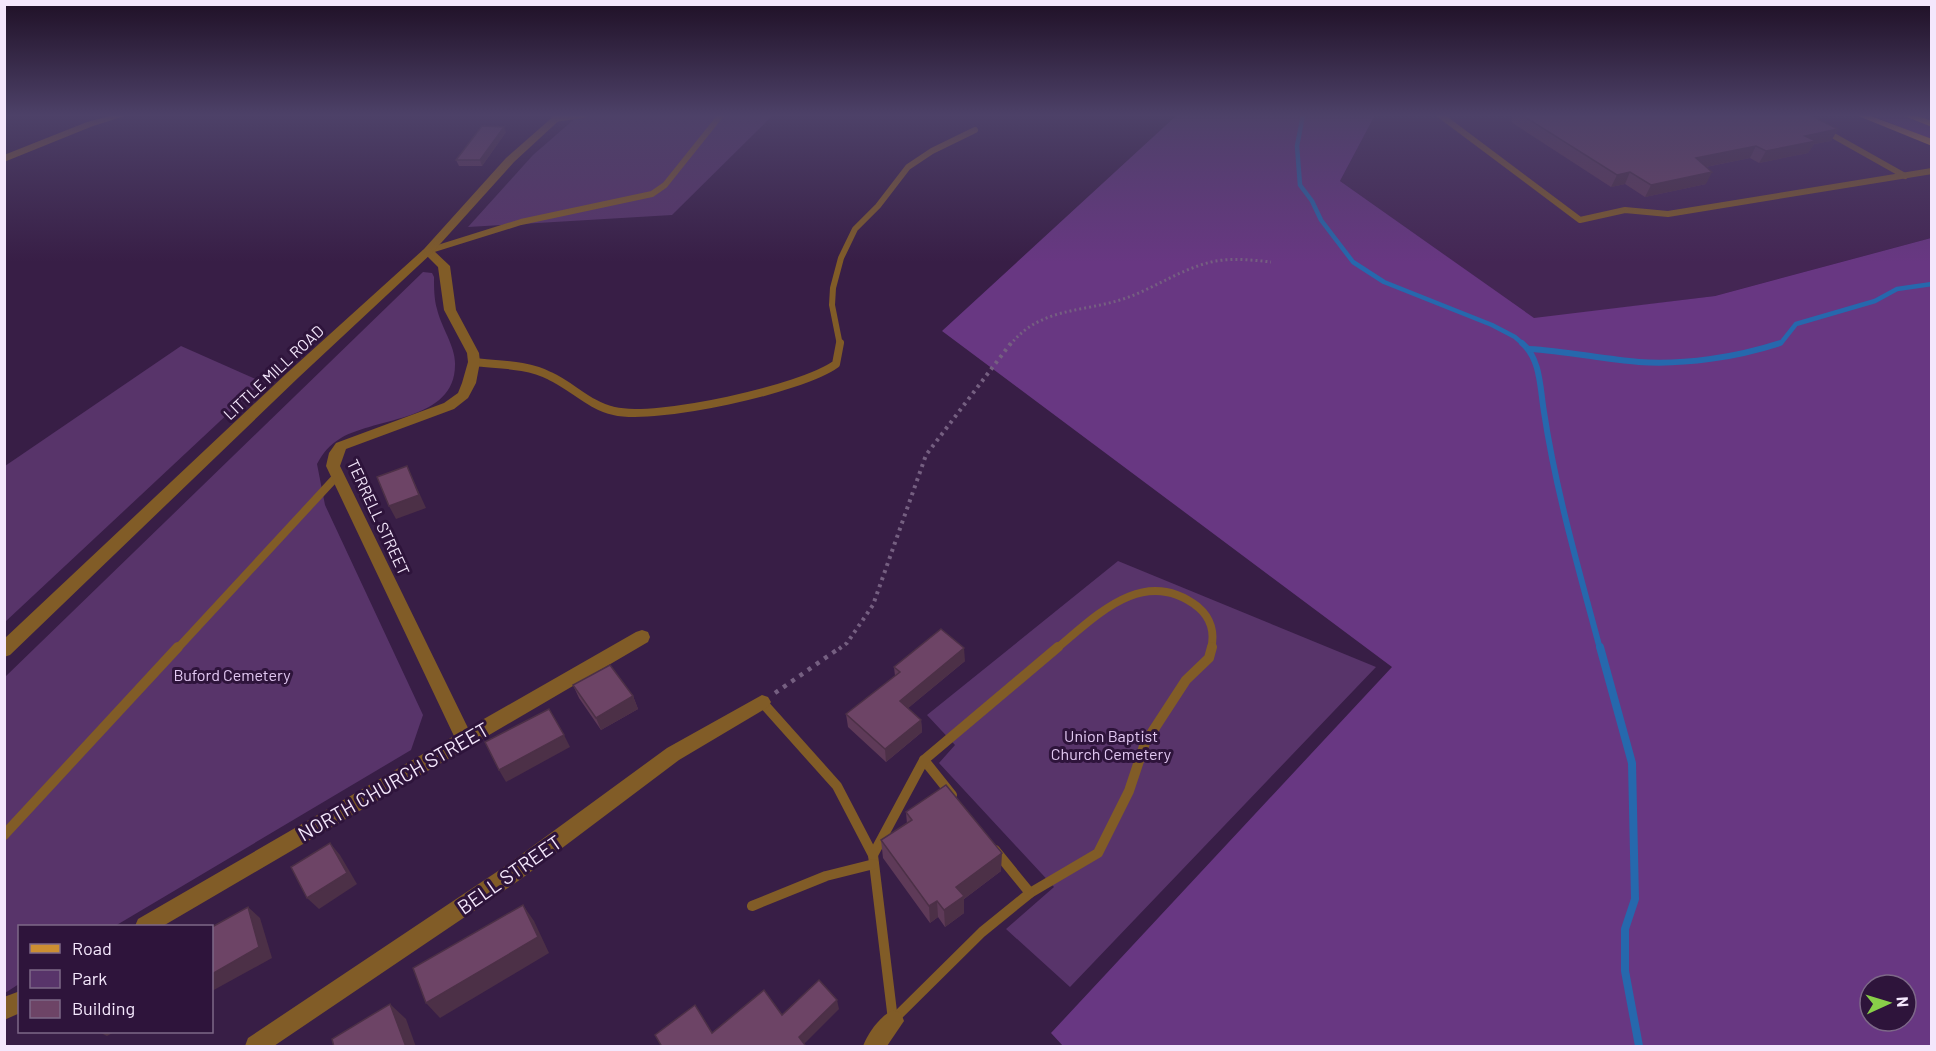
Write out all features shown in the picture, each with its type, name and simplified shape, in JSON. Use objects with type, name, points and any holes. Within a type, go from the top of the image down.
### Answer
[{"type":"street","name":"LITTLE MILL ROAD","points":[[4,650],[293,375],[428,251],[506,164]]},
{"type":"street","points":[[428,251],[444,266],[450,310],[473,353],[474,362]]},
{"type":"street","name":"TERRELL STREET","points":[[464,739],[332,467],[332,457],[341,446],[449,406],[466,389],[474,362]]},
{"type":"street","name":"NORTH CHURCH STREET","points":[[148,925],[464,739],[642,638]]},
{"type":"street","name":"BELL STREET","points":[[256,1047],[514,872],[673,754],[762,702]]},
{"type":"street","points":[[4,1009],[18,1001]]},
{"type":"street","points":[[874,1047],[893,1021]]},
{"type":"lane","points":[[428,251],[443,249],[478,234],[520,222],[652,195],[665,185],[682,164]]},
{"type":"lane","points":[[474,362],[540,372],[562,381],[600,406],[617,412],[632,413],[650,412],[789,387],[825,374],[836,364],[840,352],[840,338],[832,294],[844,251],[861,222],[879,206],[906,168],[913,164]]},
{"type":"lane","points":[[1505,164],[1580,220],[1625,210],[1668,214],[1932,171]]},
{"type":"lane","points":[[1883,164],[1905,176]]},
{"type":"lane","points":[[4,836],[337,476]]},
{"type":"lane","points":[[752,906],[809,880],[873,860],[924,760],[1106,607],[1138,592],[1172,592],[1199,609],[1211,624],[1214,638],[1209,658],[1186,680],[1145,743],[1129,791],[1098,853],[1030,893],[982,932],[893,1021]]},
{"type":"lane","points":[[762,702],[837,786],[873,860],[893,1021]]},
{"type":"lane","points":[[924,760],[959,804]]},
{"type":"lane","points":[[987,840],[1030,893]]},
{"type":"path","points":[[762,702],[847,643],[873,604],[926,455],[980,381],[1021,331],[1056,313],[1126,298],[1186,270],[1215,261],[1237,258],[1271,262]]},
{"type":"shaded area","points":[[1124,164],[1349,164],[1340,181],[1534,318],[1715,296],[1931,238],[1931,1046],[1063,1046],[1051,1033],[1392,667],[942,331]]},
{"type":"shaded area","points":[[1349,164],[1931,164],[1931,238],[1715,296],[1534,319],[1340,181]]},
{"type":"green space","points":[[525,164],[723,164],[672,215],[468,227]]},
{"type":"green space","name":"Buford Cemetery","points":[[423,272],[432,273],[437,309],[455,358],[452,383],[442,397],[412,415],[356,431],[341,438],[333,443],[317,464],[325,505],[423,715],[411,750],[117,925],[18,925],[18,985],[5,993],[5,677]]},
{"type":"green space","points":[[181,346],[262,382],[5,622],[5,466]]},
{"type":"green space","name":"Union Baptist Church Cemetery","points":[[1118,561],[1376,667],[1070,987],[1006,929],[1054,887],[939,763],[955,745],[927,715]]},
{"type":"building","points":[[1600,164],[1703,164],[1712,172],[1651,185],[1630,172],[1617,175]]},
{"type":"building","points":[[407,466],[419,495],[389,506],[377,477]]},
{"type":"building","points":[[941,629],[964,648],[900,701],[921,720],[885,749],[846,714],[900,672],[894,667]]},
{"type":"building","points":[[610,665],[633,696],[596,718],[573,685]]},
{"type":"building","points":[[549,709],[564,735],[499,770],[485,742]]},
{"type":"building","points":[[946,785],[1002,853],[956,887],[964,896],[944,910],[937,901],[929,906],[881,840],[912,820],[906,812]]},
{"type":"building","points":[[330,843],[347,873],[307,898],[291,867]]},
{"type":"building","points":[[523,905],[538,937],[426,1003],[413,968]]},
{"type":"building","points":[[248,907],[259,947],[213,973],[213,926]]},
{"type":"building","points":[[819,980],[837,1000],[799,1037],[805,1045],[802,1047],[662,1047],[655,1035],[695,1005],[712,1033],[764,990],[782,1015]]},
{"type":"building","points":[[390,1004],[406,1047],[334,1047],[332,1039]]},
{"type":"waterway","points":[[1298,164],[1300,185],[1312,201],[1321,220],[1353,262],[1384,282],[1492,325],[1515,337],[1523,344]]},
{"type":"waterway","points":[[1775,345],[1781,343],[1796,324],[1875,301],[1897,289],[1932,284]]},
{"type":"waterway","points":[[1529,349],[1657,363],[1729,356],[1780,343]]},
{"type":"waterway","points":[[1523,344],[1533,357],[1539,375],[1561,501],[1600,649]]},
{"type":"waterway","points":[[1600,647],[1632,763],[1635,899],[1625,929],[1625,971],[1639,1046]]}]
